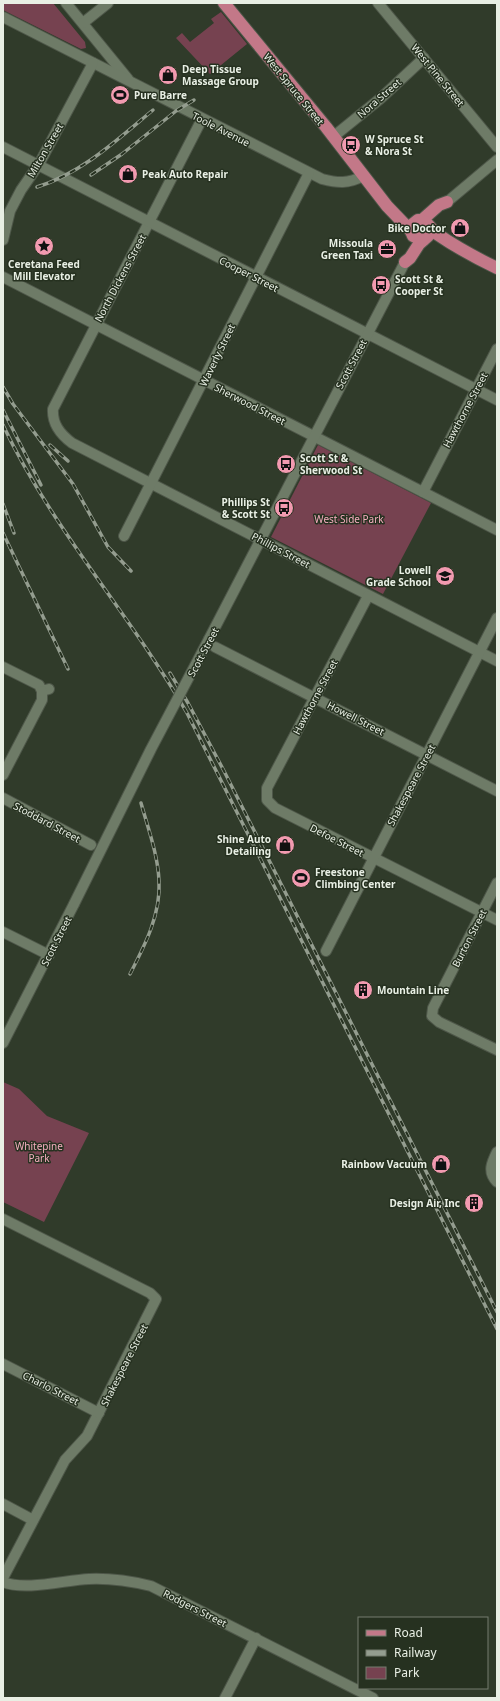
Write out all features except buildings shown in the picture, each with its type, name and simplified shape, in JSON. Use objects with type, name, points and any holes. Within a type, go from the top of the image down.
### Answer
[{"type":"main road","name":"West Spruce Street","points":[[224,3],[364,176]]},
{"type":"main road","points":[[364,176],[387,206],[417,238],[425,229]]},
{"type":"main road","points":[[374,188],[379,190],[404,214],[425,229],[497,268]]},
{"type":"main road","points":[[405,262],[439,205],[447,202]]},
{"type":"main road","points":[[405,262],[411,232]]},
{"type":"street","points":[[66,3],[130,82]]},
{"type":"street","points":[[83,23],[108,3]]},
{"type":"street","name":"West Pine Street","points":[[378,3],[497,147]]},
{"type":"street","name":"Toole Avenue","points":[[3,17],[308,174],[339,184],[352,182],[364,176]]},
{"type":"street","name":"Nora Street","points":[[333,137],[380,98],[424,58]]},
{"type":"street","name":"Milton Street","points":[[3,240],[10,211],[21,190],[39,164],[93,63]]},
{"type":"street","name":"North Dickens Street","points":[[65,438],[56,426],[53,409],[95,324],[202,119]]},
{"type":"street","name":"Cooper Street","points":[[3,147],[39,164],[149,223],[497,400]]},
{"type":"street","points":[[447,202],[497,160]]},
{"type":"street","name":"Waverly Street","points":[[124,536],[308,174]]},
{"type":"street","name":"Scott Street","points":[[3,1043],[49,955],[151,749],[212,643],[261,539],[405,262]]},
{"type":"street","name":"Sherwood Street","points":[[3,277],[497,530]]},
{"type":"street","name":"Hawthorne Street","points":[[423,492],[497,349]]},
{"type":"street","name":"Phillips Street","points":[[65,438],[368,596],[497,661]]},
{"type":"street","name":"Hawthorne Street","points":[[266,799],[267,788],[368,596]]},
{"type":"street","name":"Shakespeare Street","points":[[326,951],[497,618]]},
{"type":"street","name":"Howell Street","points":[[212,643],[497,791]]},
{"type":"street","points":[[3,667],[39,685],[45,690],[42,700],[3,774]]},
{"type":"street","name":"Stoddard Street","points":[[3,798],[91,845]]},
{"type":"street","name":"Defoe Street","points":[[266,799],[274,808],[497,920]]},
{"type":"street","name":"Burton Street","points":[[497,883],[434,1008],[432,1016],[439,1022],[497,1050]]},
{"type":"street","points":[[3,932],[49,955]]},
{"type":"street","points":[[494,1178],[491,1165],[497,1152]]},
{"type":"street","name":"Shakespeare Street","points":[[3,1219],[150,1293],[156,1299],[87,1436],[65,1460],[3,1578]]},
{"type":"street","name":"Charlo Street","points":[[3,1364],[99,1413]]},
{"type":"street","points":[[3,1504],[33,1520]]},
{"type":"street","name":"Rodgers Street","points":[[3,1582],[20,1585],[101,1578],[128,1581],[164,1592],[373,1698]]},
{"type":"street","points":[[225,1698],[256,1638]]},
{"type":"green space","points":[[3,3],[53,3],[85,42],[86,48],[81,49],[3,10]]},
{"type":"green space","points":[[221,12],[247,44],[210,74],[176,38],[182,33],[190,42],[214,23],[211,19]]},
{"type":"green space","name":"West Side Park","points":[[318,445],[431,503],[383,594],[271,537]]},
{"type":"green space","name":"Whitepine Park","points":[[3,1082],[19,1089],[47,1116],[89,1133],[44,1222],[3,1202]]},
{"type":"railway","points":[[91,175],[122,154],[176,111],[194,100]]},
{"type":"railway","points":[[37,187],[53,181],[84,164],[112,144],[153,110]]},
{"type":"railway","points":[[3,387],[13,404],[73,484],[108,547],[131,571]]},
{"type":"railway","points":[[3,410],[41,485]]},
{"type":"railway","points":[[3,425],[44,500],[165,676],[187,713],[497,1329]]},
{"type":"railway","points":[[50,445],[68,461]]},
{"type":"railway","points":[[3,504],[14,533]]},
{"type":"railway","points":[[3,533],[68,669]]},
{"type":"railway","points":[[170,673],[188,703],[224,771],[497,1312]]},
{"type":"railway","points":[[130,974],[151,929],[155,917],[159,893],[157,861],[141,803]]},
{"type":"place","name":"Deep Tissue Massage Group","points":[[168,75]]},
{"type":"place","name":"Pure Barre","points":[[120,95]]},
{"type":"place","name":"W Spruce St & Nora St","points":[[351,145]]},
{"type":"place","name":"Peak Auto Repair","points":[[128,174]]},
{"type":"place","name":"Bike Doctor","points":[[460,228]]},
{"type":"place","name":"Ceretana Feed Mill Elevator","points":[[44,246]]},
{"type":"place","name":"Missoula Green Taxi","points":[[387,249]]},
{"type":"place","name":"Scott St & Cooper St","points":[[381,285]]},
{"type":"place","name":"Scott St & Sherwood St","points":[[286,464]]},
{"type":"place","name":"Phillips St & Scott St","points":[[284,508]]},
{"type":"place","name":"Lowell Grade School","points":[[445,576]]},
{"type":"place","name":"Shine Auto Detailing","points":[[285,845]]},
{"type":"place","name":"Freestone Climbing Center","points":[[301,878]]},
{"type":"place","name":"Mountain Line","points":[[363,990]]},
{"type":"place","name":"Rainbow Vacuum","points":[[441,1164]]},
{"type":"place","name":"Design Air, Inc","points":[[474,1203]]}]
